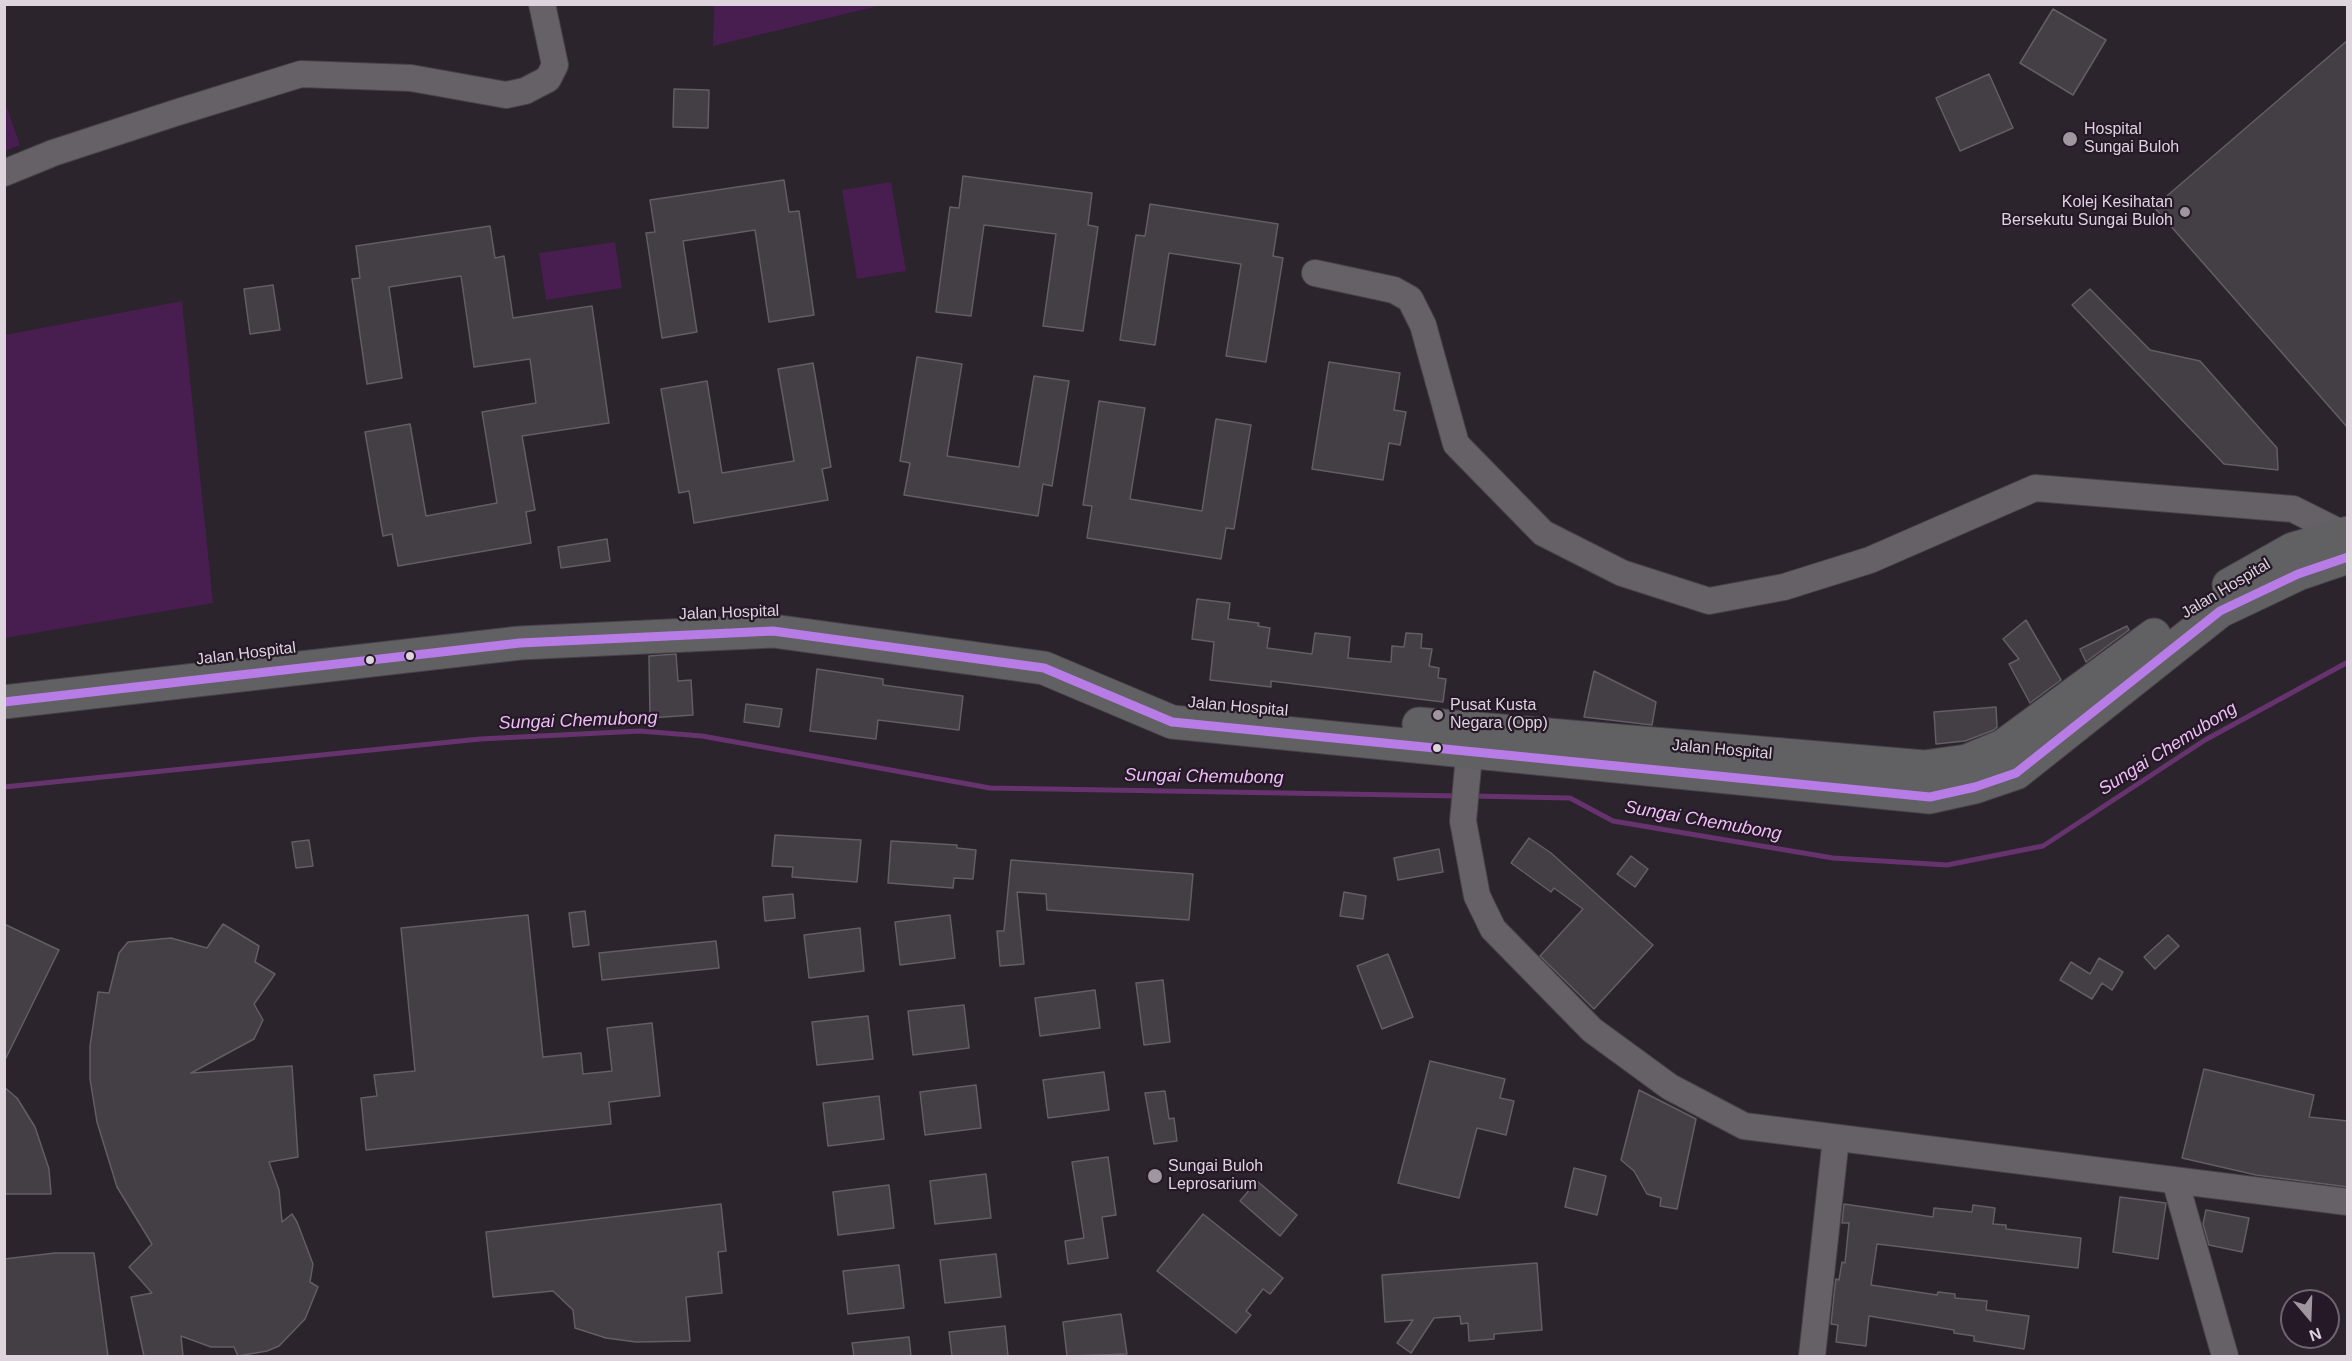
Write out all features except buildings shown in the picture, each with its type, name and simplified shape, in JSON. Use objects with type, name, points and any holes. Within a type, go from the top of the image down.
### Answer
[{"type":"main road","name":"Jalan Hospital","points":[[4,683],[519,622],[774,610],[1045,657],[1179,701],[1469,750],[1924,767],[1967,761],[2003,746],[2201,600],[2293,549],[2346,541]]},
{"type":"main road","name":"Jalan Hospital","points":[[4,702],[519,643],[773,631],[1045,657]]},
{"type":"street","points":[[4,173],[86,142],[301,74],[411,78],[506,95],[525,91],[548,79],[555,66],[542,4]]},
{"type":"street","points":[[1315,273],[1394,290],[1410,299],[1423,325],[1456,444],[1543,532],[1622,573],[1709,601],[1784,587],[1870,560],[2035,488],[2293,509],[2346,541]]},
{"type":"street","points":[[1469,750],[1463,821],[1477,896],[1493,929],[1592,1030],[1670,1087],[1743,1126],[2348,1202]]},
{"type":"street","points":[[1818,1356],[1836,1138]]},
{"type":"street","points":[[2175,1180],[2225,1356]]},
{"type":"shaded area","points":[[714,4],[882,5],[713,46]]},
{"type":"shaded area","points":[[7,108],[20,145],[5,151],[5,109]]},
{"type":"shaded area","points":[[891,182],[906,271],[857,279],[842,190]]},
{"type":"shaded area","points":[[615,242],[622,288],[546,300],[539,253]]},
{"type":"shaded area","points":[[182,301],[213,603],[5,638],[5,335]]},
{"type":"waterway","name":"Sungai Chemubong","points":[[1472,796],[1570,798],[1613,821],[1833,858],[1947,865],[2043,846],[2205,740],[2348,662]]},
{"type":"waterway","name":"Sungai Chemubong","points":[[4,787],[480,739],[640,731],[702,736],[990,788],[1459,796]]},
{"type":"transit line","points":[[4,702],[520,643],[773,631],[1044,668],[1172,722],[1930,797],[1975,787],[2016,773],[2220,611],[2298,574],[2348,557]]},
{"type":"place","name":"Hospital Sungai Buloh","points":[[2070,139]]},
{"type":"place","name":"Kolej Kesihatan Bersekutu Sungai Buloh","points":[[2185,212]]},
{"type":"place","name":"Pusat Kusta Negara (Opp)","points":[[1438,715]]},
{"type":"place","name":"Sungai Buloh Leprosarium","points":[[1155,1176]]}]
